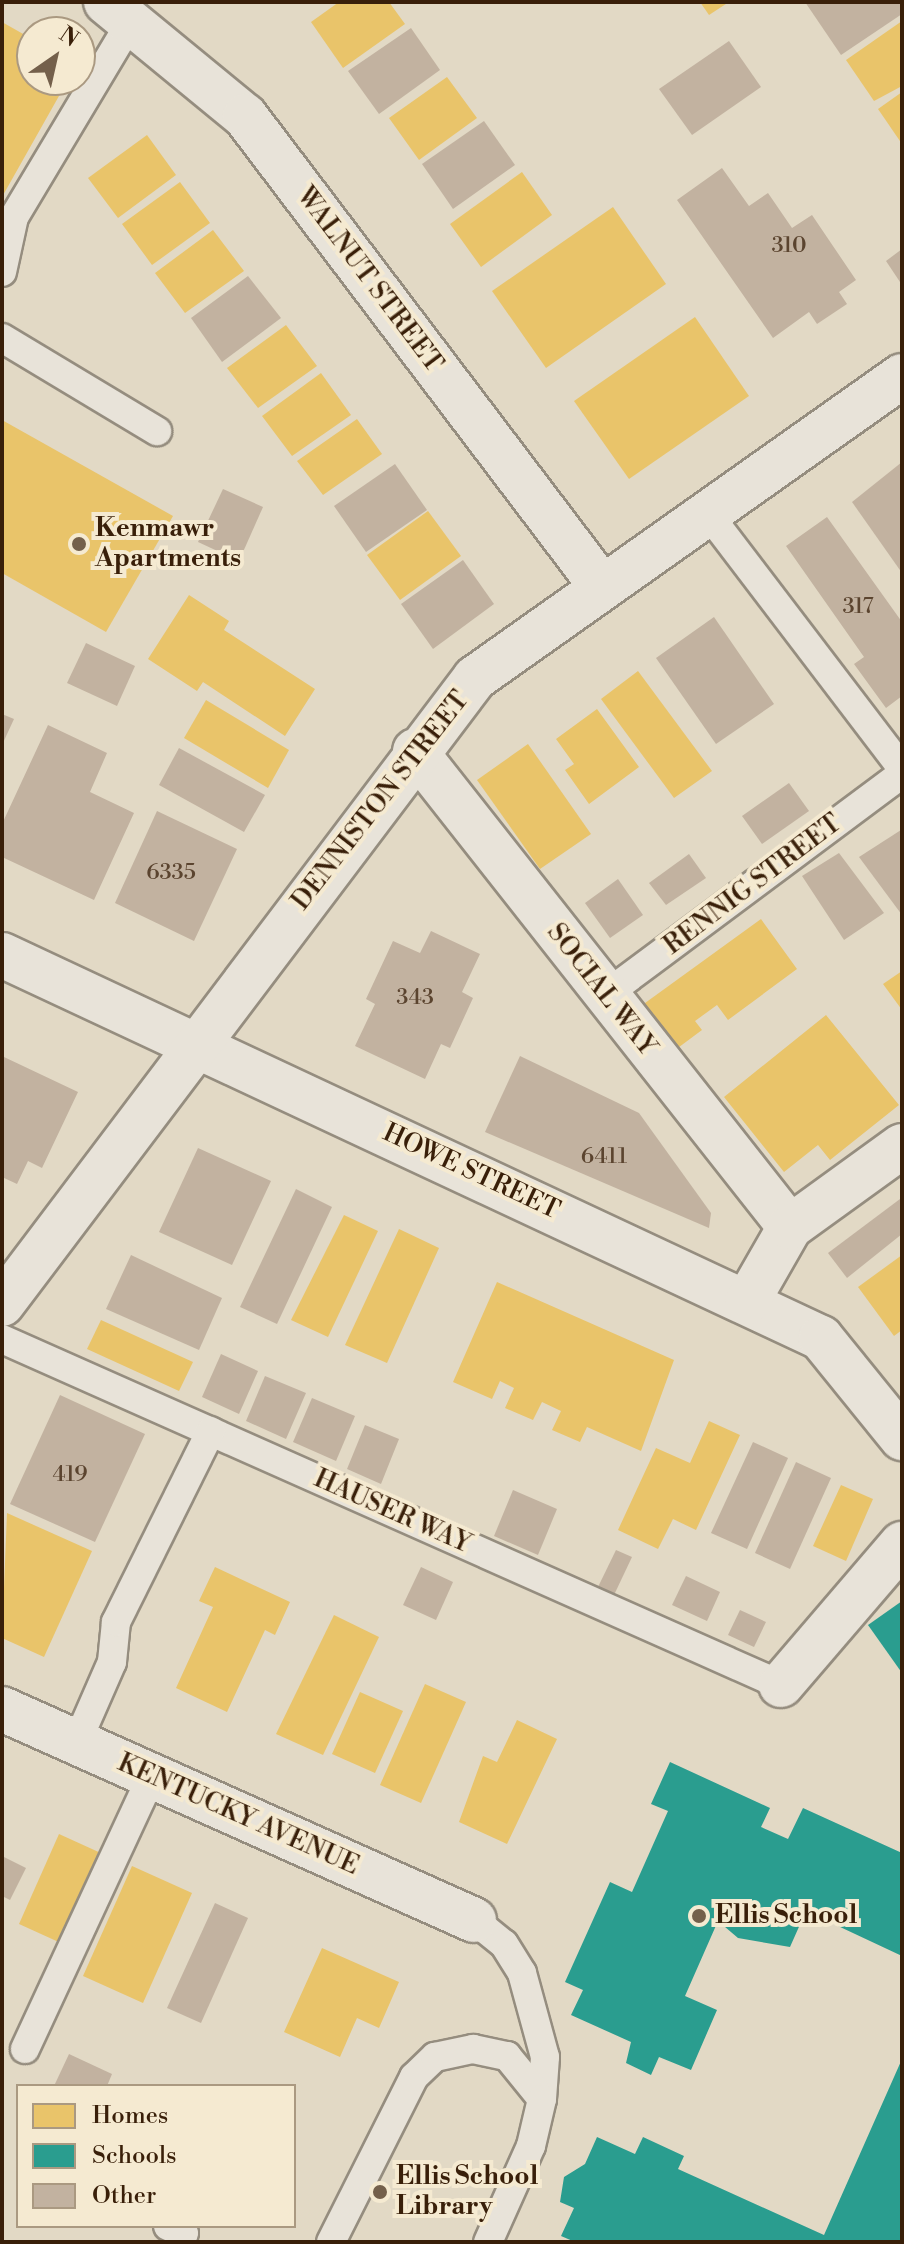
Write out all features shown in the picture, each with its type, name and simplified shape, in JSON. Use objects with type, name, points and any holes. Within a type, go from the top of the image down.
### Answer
[{"type":"street","name":"WALNUT STREET","points":[[118,12],[245,116],[602,587]]},
{"type":"street","name":"DENNISTON STREET","points":[[2,1304],[415,751],[475,678],[902,376]]},
{"type":"street","name":"SOCIAL WAY","points":[[415,751],[604,996],[790,1227]]},
{"type":"street","name":"HOWE STREET","points":[[2,955],[821,1338],[902,1438]]},
{"type":"street","points":[[747,1302],[790,1227],[902,1146]]},
{"type":"street","points":[[781,1685],[902,1544]]},
{"type":"street","name":"KENTUCKY AVENUE","points":[[2,1709],[474,1920]]},
{"type":"lane","points":[[2,272],[14,217],[118,12]]},
{"type":"lane","points":[[2,338],[157,431]]},
{"type":"lane","points":[[709,515],[902,771]]},
{"type":"lane","name":"RENNIG STREET","points":[[604,996],[902,771]]},
{"type":"lane","name":"HAUSER WAY","points":[[2,1339],[781,1685]]},
{"type":"lane","points":[[77,1742],[112,1662],[116,1622],[211,1431]]},
{"type":"lane","points":[[25,2049],[152,1776]]},
{"type":"lane","points":[[474,1920],[504,1944],[522,1973],[545,2057],[542,2099],[531,2146],[488,2242]]},
{"type":"lane","points":[[331,2242],[400,2099],[435,2057],[473,2049],[507,2056],[542,2099]]},
{"type":"lane","points":[[173,2228],[184,2233],[181,2242]]},
{"type":"building: Homes","points":[[339,2],[389,2],[405,24],[343,68],[311,22]]},
{"type":"building: Homes","points":[[700,2],[729,2],[709,15]]},
{"type":"building: Homes","points":[[902,21],[902,86],[874,101],[846,60]]},
{"type":"building: Homes","points":[[2,22],[16,30],[16,96],[59,96],[2,197]]},
{"type":"building: Homes","points":[[447,77],[477,118],[419,160],[389,118]]},
{"type":"building: Homes","points":[[902,92],[902,144],[878,109]]},
{"type":"building: Homes","points":[[147,135],[176,175],[118,218],[88,178]]},
{"type":"building: Homes","points":[[522,172],[552,215],[481,267],[450,224]]},
{"type":"building: Homes","points":[[180,182],[210,223],[152,265],[122,224]]},
{"type":"building: Homes","points":[[613,207],[666,284],[546,368],[492,291]]},
{"type":"building: Homes","points":[[213,230],[244,271],[185,313],[155,273]]},
{"type":"building: Homes","points":[[695,317],[749,396],[629,479],[574,401]]},
{"type":"building: Homes","points":[[286,325],[317,366],[258,408],[227,368]]},
{"type":"building: Homes","points":[[321,373],[351,415],[292,456],[262,416]]},
{"type":"building: Homes","points":[[357,419],[382,454],[323,495],[297,461]]},
{"type":"building: Homes","name":"Kenmawr Apartments","points":[[2,420],[173,516],[106,632],[2,573]]},
{"type":"building: Homes","points":[[428,511],[461,556],[400,600],[367,555]]},
{"type":"building: Homes","points":[[189,595],[229,621],[224,630],[315,689],[285,736],[203,682],[197,691],[148,659]]},
{"type":"building: Homes","points":[[638,671],[712,771],[674,798],[601,699]]},
{"type":"building: Homes","points":[[206,700],[289,750],[268,788],[184,738]]},
{"type":"building: Homes","points":[[597,709],[639,767],[589,804],[565,770],[574,764],[556,739]]},
{"type":"building: Homes","points":[[528,744],[591,834],[540,869],[477,780]]},
{"type":"building: Homes","points":[[761,919],[797,969],[728,1020],[717,1005],[695,1021],[702,1030],[667,1056],[634,1011]]},
{"type":"building: Homes","points":[[902,971],[902,1010],[883,984]]},
{"type":"building: Homes","points":[[826,1015],[899,1105],[830,1160],[818,1145],[784,1172],[724,1097]]},
{"type":"building: Homes","points":[[344,1215],[378,1231],[328,1337],[291,1320]]},
{"type":"building: Homes","points":[[399,1229],[439,1248],[387,1363],[345,1345]]},
{"type":"building: Homes","points":[[902,1255],[902,1330],[894,1336],[858,1287]]},
{"type":"building: Homes","points":[[497,1282],[674,1360],[641,1451],[587,1427],[580,1442],[552,1430],[561,1411],[542,1402],[533,1420],[505,1408],[514,1388],[500,1381],[492,1399],[453,1382]]},
{"type":"building: Homes","points":[[101,1320],[193,1362],[179,1391],[87,1349]]},
{"type":"building: Homes","points":[[709,1421],[740,1435],[696,1530],[673,1519],[658,1549],[618,1530],[656,1448],[690,1463]]},
{"type":"building: Homes","points":[[841,1485],[873,1499],[846,1561],[813,1546]]},
{"type":"building: Homes","points":[[7,1513],[92,1551],[44,1657],[2,1638]]},
{"type":"building: Homes","points":[[215,1567],[290,1602],[275,1635],[265,1630],[227,1712],[176,1688],[213,1607],[199,1601]]},
{"type":"building: Homes","points":[[334,1615],[379,1637],[323,1755],[276,1734]]},
{"type":"building: Homes","points":[[425,1684],[466,1702],[421,1803],[380,1785]]},
{"type":"building: Homes","points":[[360,1692],[403,1711],[375,1773],[332,1754]]},
{"type":"building: Homes","points":[[517,1720],[557,1739],[507,1844],[459,1822],[483,1756],[497,1762]]},
{"type":"building: Homes","points":[[59,1834],[103,1854],[63,1944],[19,1924]]},
{"type":"building: Homes","points":[[132,1866],[192,1893],[143,2003],[83,1976]]},
{"type":"building: Homes","points":[[322,1948],[399,1982],[379,2028],[357,2018],[340,2057],[284,2032]]},
{"type":"building: Schools","points":[[902,1601],[902,1673],[868,1625]]},
{"type":"building: Schools","name":"Ellis School","points":[[670,1762],[770,1808],[761,1827],[788,1839],[803,1808],[902,1853],[902,1956],[806,1911],[790,1947],[738,1938],[718,1921],[685,1996],[717,2010],[691,2070],[659,2057],[651,2075],[626,2063],[631,2042],[571,2015],[583,1990],[565,1982],[610,1882],[632,1892],[668,1811],[651,1804]]},
{"type":"building: Schools","points":[[902,2059],[902,2242],[575,2242],[561,2236],[574,2208],[560,2202],[564,2177],[585,2164],[597,2137],[635,2154],[643,2137],[684,2156],[678,2169],[824,2235]]},
{"type":"building: Other","points":[[805,2],[902,2],[902,14],[841,55]]},
{"type":"building: Other","points":[[411,28],[440,70],[379,114],[348,71]]},
{"type":"building: Other","points":[[729,41],[761,87],[692,135],[659,89]]},
{"type":"building: Other","points":[[484,121],[515,165],[453,209],[422,164]]},
{"type":"building: Other","points":[[722,168],[749,206],[768,193],[792,228],[812,215],[856,280],[839,292],[847,304],[817,324],[809,312],[773,338],[677,200]]},
{"type":"building: Other","points":[[902,249],[902,285],[886,261]]},
{"type":"building: Other","points":[[248,276],[281,318],[222,362],[191,318]]},
{"type":"building: Other","points":[[902,462],[902,573],[852,502]]},
{"type":"building: Other","points":[[395,464],[427,510],[366,552],[334,506]]},
{"type":"building: Other","points":[[223,489],[263,507],[239,561],[198,542]]},
{"type":"building: Other","points":[[827,517],[902,622],[902,696],[886,708],[854,664],[864,657],[786,546]]},
{"type":"building: Other","points":[[463,560],[494,604],[433,649],[401,604]]},
{"type":"building: Other","points":[[714,617],[774,704],[716,744],[656,658]]},
{"type":"building: Other","points":[[86,643],[135,666],[117,706],[67,683]]},
{"type":"building: Other","points":[[2,714],[14,719],[2,745]]},
{"type":"building: Other","points":[[48,725],[107,753],[90,792],[134,813],[94,900],[2,857],[2,824]]},
{"type":"building: Other","points":[[179,748],[265,795],[244,832],[159,785]]},
{"type":"building: Other","points":[[789,783],[809,811],[762,844],[742,816]]},
{"type":"building: Other","points":[[157,811],[237,849],[194,941],[115,903]]},
{"type":"building: Other","points":[[902,832],[902,915],[859,857]]},
{"type":"building: Other","points":[[839,853],[884,913],[844,940],[802,876]]},
{"type":"building: Other","points":[[689,854],[706,878],[666,905],[649,883]]},
{"type":"building: Other","points":[[618,879],[643,915],[610,938],[585,903]]},
{"type":"building: Other","points":[[431,931],[480,954],[462,992],[473,998],[450,1048],[441,1044],[425,1079],[355,1046],[375,1004],[366,999],[393,941],[420,953]]},
{"type":"building: Other","points":[[520,1056],[639,1113],[711,1213],[709,1228],[485,1132]]},
{"type":"building: Other","points":[[4,1057],[78,1092],[42,1168],[28,1161],[17,1184],[2,1177]]},
{"type":"building: Other","points":[[198,1148],[271,1181],[232,1265],[159,1232]]},
{"type":"building: Other","points":[[296,1189],[332,1207],[277,1324],[240,1307]]},
{"type":"building: Other","points":[[900,1199],[902,1234],[847,1278],[828,1253]]},
{"type":"building: Other","points":[[131,1255],[222,1298],[199,1350],[106,1309]]},
{"type":"building: Other","points":[[221,1354],[258,1371],[239,1414],[202,1397]]},
{"type":"building: Other","points":[[265,1376],[306,1393],[286,1439],[246,1421]]},
{"type":"building: Other","points":[[60,1395],[145,1434],[95,1542],[10,1504]]},
{"type":"building: Other","points":[[312,1398],[355,1416],[336,1461],[293,1442]]},
{"type":"building: Other","points":[[365,1425],[399,1439],[381,1484],[347,1469]]},
{"type":"building: Other","points":[[753,1442],[788,1458],[747,1549],[711,1533]]},
{"type":"building: Other","points":[[796,1462],[831,1478],[790,1569],[755,1553]]},
{"type":"building: Other","points":[[513,1490],[557,1509],[538,1555],[494,1536]]},
{"type":"building: Other","points":[[616,1550],[632,1557],[614,1595],[598,1587]]},
{"type":"building: Other","points":[[421,1567],[453,1582],[436,1620],[403,1605]]},
{"type":"building: Other","points":[[686,1576],[720,1592],[707,1621],[672,1605]]},
{"type":"building: Other","points":[[740,1610],[766,1622],[754,1647],[728,1635]]},
{"type":"building: Other","points":[[2,1856],[26,1868],[10,1900],[2,1896]]},
{"type":"building: Other","points":[[215,1903],[248,1918],[201,2023],[167,2008]]},
{"type":"building: Other","points":[[69,2054],[112,2074],[108,2084],[55,2084]]},
{"type":"place","name":"Kenmawr Apartments","points":[[79,544]]},
{"type":"place","name":"Ellis School","points":[[699,1916]]},
{"type":"place","name":"Ellis School Library","points":[[380,2192]]}]
